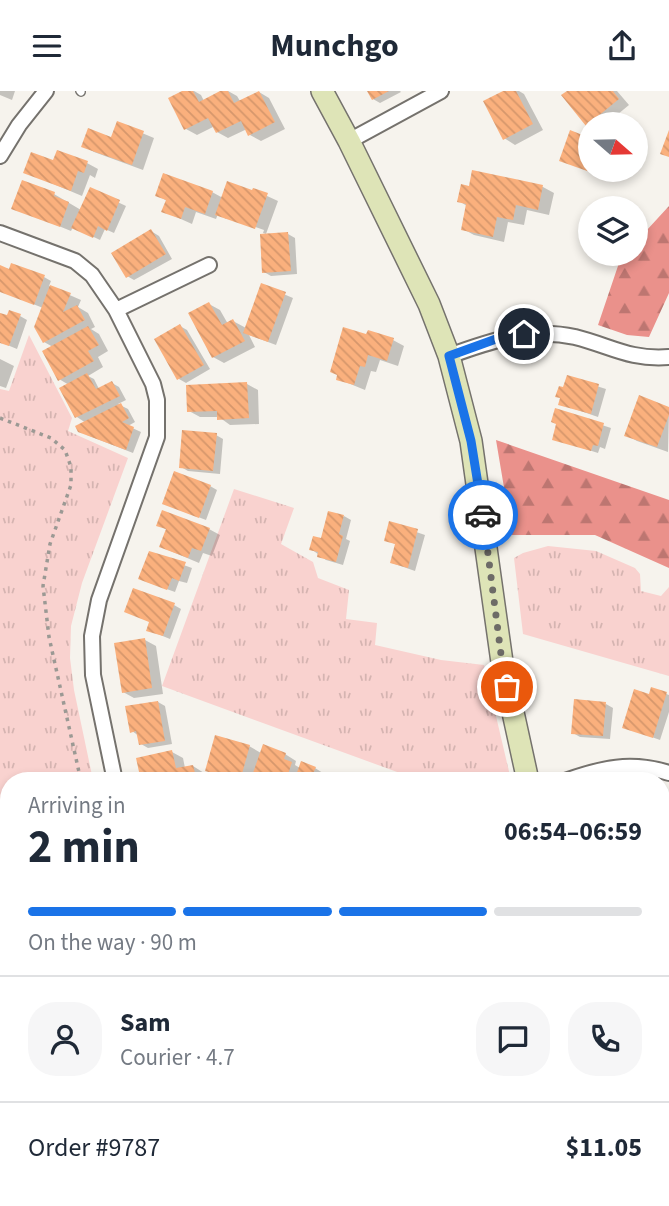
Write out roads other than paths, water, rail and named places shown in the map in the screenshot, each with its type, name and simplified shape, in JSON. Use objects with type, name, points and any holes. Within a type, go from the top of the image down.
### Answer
[{"type":"main road","points":[[322,91],[429,304],[449,356],[471,441],[502,662],[526,772]]},
{"type":"street","points":[[0,156],[19,125],[46,91]]},
{"type":"street","points":[[349,141],[441,91]]},
{"type":"street","points":[[0,233],[75,261],[92,275],[116,310],[153,384],[157,400],[157,437],[99,600],[92,636],[93,675],[113,772]]},
{"type":"street","points":[[116,310],[209,265]]},
{"type":"street","points":[[449,356],[496,339],[524,334],[575,337],[629,356],[669,357]]},
{"type":"street","points":[[594,772],[613,766],[636,766],[664,772]]}]
